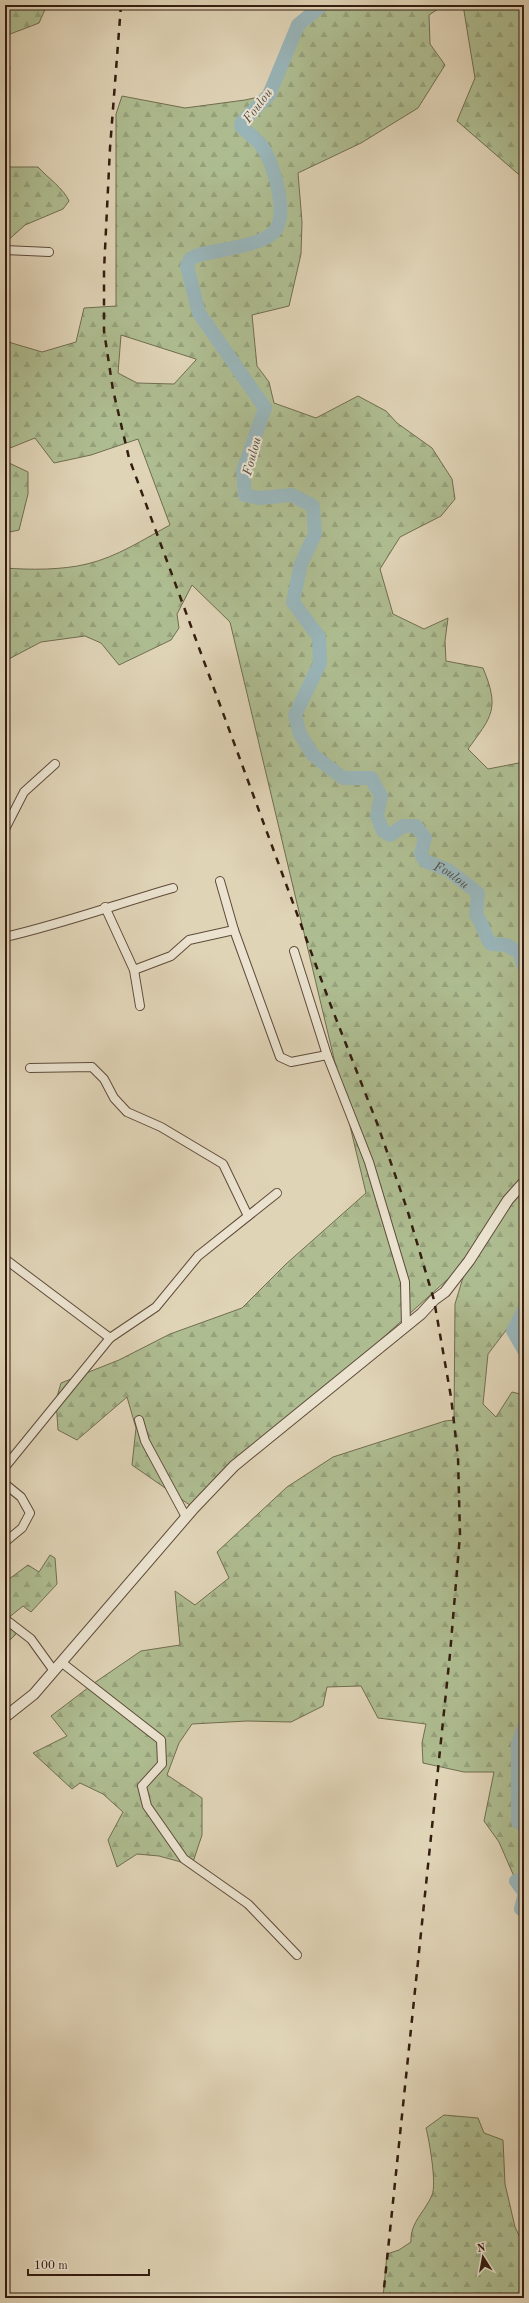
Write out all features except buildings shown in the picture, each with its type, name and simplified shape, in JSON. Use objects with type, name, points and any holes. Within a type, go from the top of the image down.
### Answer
[{"type":"street","points":[[5,250],[49,252]]},
{"type":"street","points":[[5,829],[24,792],[55,764]]},
{"type":"street","points":[[220,881],[234,930],[280,1057],[291,1062],[328,1054]]},
{"type":"street","points":[[5,937],[44,928],[105,907],[173,888]]},
{"type":"street","points":[[105,907],[134,970],[140,1006]]},
{"type":"street","points":[[134,970],[171,956],[190,940],[234,930]]},
{"type":"street","points":[[294,950],[328,1054],[369,1162],[406,1282],[406,1326]]},
{"type":"street","points":[[30,1068],[92,1066],[104,1079],[114,1098],[127,1112],[167,1131],[222,1164],[248,1216]]},
{"type":"street","points":[[5,1717],[34,1694],[186,1517],[234,1466],[406,1326],[445,1292],[469,1261],[508,1200],[524,1182]]},
{"type":"street","points":[[5,1467],[110,1338],[156,1307],[198,1256],[277,1193]]},
{"type":"street","points":[[5,1259],[110,1338]]},
{"type":"street","points":[[139,1420],[145,1441],[186,1517]]},
{"type":"street","points":[[5,1484],[21,1497],[30,1513],[22,1528],[5,1542]]},
{"type":"street","points":[[5,1619],[31,1639],[54,1671]]},
{"type":"street","points":[[61,1662],[161,1740],[162,1764],[142,1786],[147,1806],[184,1859],[248,1904],[297,1955]]},
{"type":"green space","points":[[5,5],[47,5],[39,23],[5,36]]},
{"type":"green space","points":[[321,5],[444,5],[429,15],[430,44],[445,65],[418,108],[361,143],[298,173],[302,222],[301,254],[289,306],[252,315],[257,366],[269,382],[274,403],[316,418],[358,396],[386,411],[397,423],[432,448],[452,479],[455,499],[441,516],[400,537],[380,569],[393,614],[424,629],[448,618],[445,641],[446,661],[483,668],[491,693],[491,712],[488,720],[468,749],[488,769],[524,762],[524,1310],[513,1331],[507,1329],[488,1354],[483,1404],[496,1417],[512,1392],[524,1395],[524,1892],[516,1881],[499,1842],[484,1821],[494,1772],[464,1772],[423,1763],[422,1743],[426,1724],[378,1718],[361,1686],[327,1687],[323,1706],[291,1722],[247,1721],[192,1724],[179,1743],[167,1775],[202,1798],[202,1835],[192,1865],[159,1856],[137,1854],[117,1867],[108,1840],[123,1812],[103,1794],[80,1783],[72,1789],[33,1753],[67,1736],[51,1716],[97,1681],[141,1651],[180,1645],[175,1591],[195,1605],[229,1578],[217,1552],[287,1487],[333,1457],[445,1421],[454,1420],[455,1304],[468,1261],[194,1508],[132,1465],[136,1428],[127,1397],[77,1440],[58,1430],[56,1400],[61,1383],[119,1360],[170,1334],[242,1308],[286,1264],[366,1193],[230,622],[192,585],[177,614],[179,628],[171,640],[119,665],[101,643],[85,636],[41,642],[5,661],[5,568],[46,569],[87,564],[120,552],[170,525],[138,439],[91,455],[54,463],[35,438],[5,450],[5,341],[42,352],[76,342],[84,308],[116,306],[116,114],[122,96],[185,108],[245,100],[268,95],[298,25]],"holes":[[[121,335],[196,359],[174,384],[137,383],[118,373]]]},
{"type":"green space","points":[[463,5],[524,5],[524,179],[457,121],[475,78]]},
{"type":"green space","points":[[5,61],[10,66],[5,102]]},
{"type":"green space","points":[[5,167],[38,167],[60,188],[69,201],[63,209],[25,225],[5,243]]},
{"type":"green space","points":[[5,461],[28,472],[28,494],[19,530],[5,533]]},
{"type":"green space","points":[[50,1555],[55,1558],[57,1584],[31,1612],[23,1606],[7,1619],[18,1632],[5,1645],[5,1582],[28,1565],[39,1572]]},
{"type":"green space","points":[[444,2115],[478,2118],[484,2133],[503,2140],[505,2184],[515,2227],[524,2246],[524,2298],[383,2298],[387,2254],[399,2250],[411,2242],[411,2235],[415,2223],[432,2195],[434,2181],[431,2151],[426,2128]]},
{"type":"waterway","name":"Foulou","points":[[322,5],[298,25],[269,95],[242,122],[241,126],[261,145],[275,177],[280,203],[280,214],[278,224],[274,232],[268,237],[259,241],[198,255],[190,259],[187,266],[199,313],[265,408],[243,471],[245,495],[259,498],[292,495],[313,506],[315,534],[301,564],[293,602],[319,637],[320,663],[295,715],[300,734],[313,755],[343,778],[371,778],[381,796],[377,816],[383,831],[390,835],[403,826],[416,826],[425,838],[421,854],[425,861],[448,870],[478,893],[476,915],[481,922],[486,937],[491,944],[506,945],[519,952],[524,966]]},
{"type":"waterway","name":"Foulou","points":[[524,1310],[513,1331],[524,1350]]},
{"type":"waterway","name":"Foulou","points":[[524,1727],[518,1744],[518,1822],[524,1825]]},
{"type":"waterway","name":"Foulou","points":[[524,1878],[516,1881],[524,1892]]},
{"type":"waterway","name":"Foulou","points":[[524,1897],[521,1909],[524,1910]]},
{"type":"railway","points":[[121,5],[110,148],[104,270],[104,331],[113,390],[129,458],[331,1006],[377,1123],[407,1209],[434,1300],[451,1397],[458,1457],[460,1535],[450,1654],[383,2298]]}]
